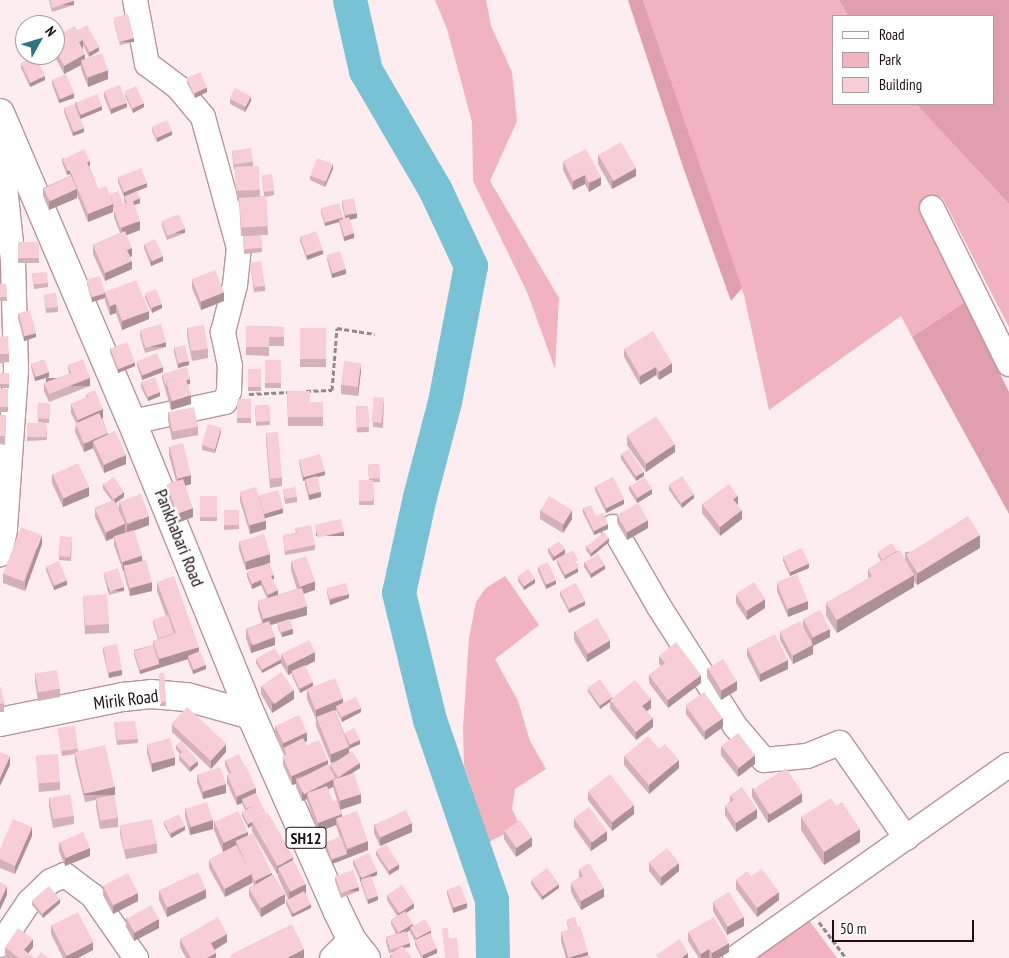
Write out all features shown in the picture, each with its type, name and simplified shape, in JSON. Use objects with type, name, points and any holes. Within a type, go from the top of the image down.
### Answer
[{"type":"main road","name":"Pankhabari Road","points":[[0,113],[132,422],[251,715],[359,948]]},
{"type":"main road","name":"Mirik Road","points":[[0,722],[123,697],[151,694],[187,697],[251,715]]},
{"type":"street","points":[[132,422],[225,402],[229,391],[230,366],[223,332],[235,285],[239,248],[203,117],[179,88],[147,64],[135,0]]},
{"type":"street","points":[[0,141],[6,261],[16,371],[5,530],[0,554]]},
{"type":"street","points":[[932,208],[1009,364]]},
{"type":"street","points":[[613,527],[658,605],[735,726],[764,760],[807,756],[840,743],[906,838]]},
{"type":"street","points":[[735,958],[1009,765]]},
{"type":"street","points":[[0,945],[29,902],[51,881],[65,875],[92,895],[136,958]]},
{"type":"street","points":[[332,958],[359,948]]},
{"type":"path","points":[[303,392],[332,390],[337,328],[375,334]]},
{"type":"path","points":[[225,402],[236,395],[293,392]]},
{"type":"path","points":[[808,908],[846,958]]},
{"type":"green space","points":[[435,0],[486,0],[491,26],[512,72],[517,121],[490,181],[559,298],[555,369],[527,292],[473,181],[472,122],[447,29]]},
{"type":"green space","points":[[643,0],[839,0],[847,15],[832,15],[832,105],[917,105],[1009,204],[1009,327],[942,197],[919,206],[965,302],[912,337],[901,316],[769,410],[744,295]]},
{"type":"green space","points":[[505,576],[539,625],[495,659],[518,701],[530,741],[546,769],[515,789],[512,809],[520,826],[489,842],[464,765],[463,728],[469,638],[476,602],[486,588]]},
{"type":"green space","points":[[808,919],[837,958],[750,958]]},
{"type":"shaded area","points":[[628,0],[643,0],[742,288],[731,301],[683,167]]},
{"type":"shaded area","points":[[839,0],[1009,0],[1009,204],[917,105],[994,105],[994,15],[847,15]]},
{"type":"shaded area","points":[[965,302],[1009,392],[1009,514],[912,337]]},
{"type":"building","points":[[50,0],[73,0],[74,1],[52,8]]},
{"type":"building","points":[[128,14],[134,38],[119,42],[113,18]]},
{"type":"building","points":[[87,25],[99,47],[89,52],[77,30]]},
{"type":"building","points":[[75,26],[83,40],[79,42],[85,54],[64,66],[65,65],[65,32]]},
{"type":"building","points":[[102,53],[108,70],[87,77],[81,60]]},
{"type":"building","points":[[22,65],[40,65],[45,76],[31,83]]},
{"type":"building","points":[[200,72],[207,87],[194,94],[186,78]]},
{"type":"building","points":[[66,74],[74,93],[60,99],[52,80]]},
{"type":"building","points":[[120,85],[127,103],[111,109],[104,91]]},
{"type":"building","points":[[136,86],[144,103],[132,109],[124,91]]},
{"type":"building","points":[[235,88],[251,96],[246,107],[230,99]]},
{"type":"building","points":[[97,94],[102,106],[81,115],[76,103]]},
{"type":"building","points":[[74,104],[84,128],[74,132],[64,108]]},
{"type":"building","points":[[167,120],[172,131],[156,138],[151,127]]},
{"type":"building","points":[[621,142],[636,168],[613,181],[598,155]]},
{"type":"building","points":[[251,148],[253,162],[234,165],[232,151]]},
{"type":"building","points":[[84,149],[90,161],[69,171],[63,160]]},
{"type":"building","points":[[586,149],[601,177],[589,183],[585,175],[573,181],[563,161]]},
{"type":"building","points":[[317,158],[333,164],[326,182],[310,176]]},
{"type":"building","points":[[87,162],[98,189],[106,186],[113,204],[88,214],[70,170]]},
{"type":"building","points":[[259,166],[260,190],[236,191],[235,167]]},
{"type":"building","points":[[141,168],[147,183],[124,192],[118,177]]},
{"type":"building","points":[[272,174],[274,191],[264,192],[262,175]]},
{"type":"building","points":[[71,176],[77,189],[50,201],[44,189]]},
{"type":"building","points":[[118,191],[123,204],[115,207],[110,194]]},
{"type":"building","points":[[137,191],[140,198],[127,204],[124,196]]},
{"type":"building","points":[[266,196],[268,226],[241,228],[239,198]]},
{"type":"building","points":[[354,198],[357,213],[345,215],[342,200]]},
{"type":"building","points":[[133,201],[140,221],[120,228],[113,208]]},
{"type":"building","points":[[339,203],[343,217],[325,223],[321,208]]},
{"type":"building","points":[[179,214],[185,229],[167,236],[161,221]]},
{"type":"building","points":[[349,217],[354,233],[344,236],[339,220]]},
{"type":"building","points":[[125,231],[132,248],[127,250],[132,261],[105,273],[93,245]]},
{"type":"building","points":[[316,231],[323,250],[307,256],[300,237]]},
{"type":"building","points":[[261,235],[262,248],[244,249],[243,236]]},
{"type":"building","points":[[155,239],[163,256],[152,261],[144,244]]},
{"type":"building","points":[[18,242],[39,242],[39,258],[18,258]]},
{"type":"building","points":[[340,251],[346,269],[333,273],[327,255]]},
{"type":"building","points":[[261,261],[265,286],[254,287],[250,263]]},
{"type":"building","points":[[215,270],[224,292],[201,302],[192,279]]},
{"type":"building","points":[[47,272],[48,283],[33,284],[32,273]]},
{"type":"building","points":[[100,276],[105,293],[92,297],[87,280]]},
{"type":"building","points":[[136,280],[149,311],[122,321],[116,304],[110,306],[105,292]]},
{"type":"building","points":[[0,284],[6,284],[7,297],[0,297]]},
{"type":"building","points":[[156,289],[162,304],[151,308],[145,293]]},
{"type":"building","points":[[56,293],[58,307],[46,309],[44,295]]},
{"type":"building","points":[[30,310],[36,333],[25,336],[18,313]]},
{"type":"building","points":[[161,324],[166,342],[145,348],[140,330]]},
{"type":"building","points":[[204,325],[208,349],[191,351],[187,328]]},
{"type":"building","points":[[246,326],[284,327],[284,337],[269,337],[269,347],[246,347]]},
{"type":"building","points":[[300,328],[326,328],[326,359],[300,359]]},
{"type":"building","points":[[653,331],[672,363],[659,372],[656,367],[640,376],[624,349]]},
{"type":"building","points":[[8,336],[9,354],[0,354],[0,337]]},
{"type":"building","points":[[127,342],[135,362],[119,369],[110,349]]},
{"type":"building","points":[[185,345],[189,361],[178,363],[174,348]]},
{"type":"building","points":[[157,353],[163,367],[143,375],[137,362]]},
{"type":"building","points":[[44,359],[49,372],[36,377],[31,364]]},
{"type":"building","points":[[83,359],[90,378],[49,394],[44,383],[71,373],[68,365]]},
{"type":"building","points":[[265,360],[281,360],[281,383],[265,383]]},
{"type":"building","points":[[344,361],[361,363],[358,387],[341,385]]},
{"type":"building","points":[[187,367],[190,379],[186,380],[185,376],[166,382],[166,386],[162,374]]},
{"type":"building","points":[[248,369],[261,369],[261,387],[248,387]]},
{"type":"building","points":[[0,373],[9,373],[9,384],[0,384]]},
{"type":"building","points":[[185,376],[191,395],[172,401],[166,382]]},
{"type":"building","points":[[155,377],[160,392],[148,397],[141,382]]},
{"type":"building","points":[[0,389],[8,389],[8,407],[0,407]]},
{"type":"building","points":[[95,390],[103,409],[78,420],[71,404],[88,397],[86,394]]},
{"type":"building","points":[[287,391],[310,391],[310,402],[323,402],[323,417],[288,417]]},
{"type":"building","points":[[374,397],[384,398],[381,423],[371,422]]},
{"type":"building","points":[[237,399],[251,399],[251,418],[237,418]]},
{"type":"building","points":[[38,403],[50,404],[49,419],[37,418]]},
{"type":"building","points":[[269,405],[270,421],[256,422],[255,406]]},
{"type":"building","points":[[368,406],[369,427],[357,428],[356,407]]},
{"type":"building","points":[[194,407],[198,427],[172,432],[168,412]]},
{"type":"building","points":[[99,413],[108,433],[84,444],[75,424]]},
{"type":"building","points":[[0,415],[6,415],[5,436],[0,436]]},
{"type":"building","points":[[656,416],[675,444],[646,464],[627,436]]},
{"type":"building","points":[[27,423],[46,423],[46,437],[27,437]]},
{"type":"building","points":[[208,424],[221,428],[215,449],[202,445]]},
{"type":"building","points":[[115,431],[126,455],[104,465],[93,441]]},
{"type":"building","points":[[278,432],[282,478],[270,479],[266,433]]},
{"type":"building","points":[[183,443],[191,475],[177,478],[169,446]]},
{"type":"building","points":[[629,449],[644,472],[636,477],[621,454]]},
{"type":"building","points":[[320,454],[325,471],[304,477],[299,460]]},
{"type":"building","points":[[78,463],[89,487],[64,498],[53,475]]},
{"type":"building","points":[[379,464],[380,478],[369,479],[368,465]]},
{"type":"building","points":[[317,476],[321,492],[309,494],[305,479]]},
{"type":"building","points":[[682,476],[694,494],[681,503],[669,485]]},
{"type":"building","points":[[114,477],[124,492],[113,499],[103,484]]},
{"type":"building","points":[[613,477],[624,499],[607,508],[595,486]]},
{"type":"building","points":[[644,477],[652,489],[638,498],[630,487]]},
{"type":"building","points":[[183,479],[193,508],[177,514],[167,485]]},
{"type":"building","points":[[359,480],[373,480],[373,501],[359,501]]},
{"type":"building","points":[[729,484],[738,496],[733,499],[742,510],[720,527],[702,504]]},
{"type":"building","points":[[256,487],[266,521],[249,525],[240,492]]},
{"type":"building","points":[[295,487],[297,497],[285,499],[283,489]]},
{"type":"building","points":[[278,490],[283,508],[264,514],[259,496]]},
{"type":"building","points":[[141,494],[149,516],[127,523],[119,502]]},
{"type":"building","points":[[200,496],[217,496],[217,517],[200,517]]},
{"type":"building","points":[[549,496],[572,510],[563,524],[540,511]]},
{"type":"building","points":[[114,500],[125,524],[106,532],[95,509]]},
{"type":"building","points":[[638,503],[648,520],[627,532],[617,515]]},
{"type":"building","points":[[591,505],[596,516],[603,513],[608,524],[594,531],[583,508]]},
{"type":"building","points":[[224,510],[239,510],[239,525],[224,525]]},
{"type":"building","points":[[968,516],[980,535],[918,573],[906,555]]},
{"type":"building","points":[[341,519],[344,532],[318,538],[315,525]]},
{"type":"building","points":[[311,525],[315,545],[285,551],[283,535],[297,533],[295,528]]},
{"type":"building","points":[[21,527],[42,535],[24,582],[3,574]]},
{"type":"building","points":[[134,530],[142,556],[122,562],[114,536]]},
{"type":"building","points":[[604,532],[609,538],[592,553],[586,547]]},
{"type":"building","points":[[264,534],[270,554],[245,562],[239,542]]},
{"type":"building","points":[[60,536],[72,537],[70,557],[58,556]]},
{"type":"building","points":[[559,541],[565,549],[555,557],[549,549]]},
{"type":"building","points":[[892,543],[897,551],[882,560],[878,552]]},
{"type":"building","points":[[802,548],[809,563],[790,572],[783,557]]},
{"type":"building","points":[[573,550],[578,560],[575,562],[578,568],[565,575],[557,559]]},
{"type":"building","points":[[900,550],[914,575],[837,620],[826,603],[872,576],[868,569]]},
{"type":"building","points":[[598,554],[605,565],[591,574],[584,562]]},
{"type":"building","points":[[306,556],[315,581],[300,587],[291,561]]},
{"type":"building","points":[[146,560],[152,582],[130,588],[124,566]]},
{"type":"building","points":[[59,561],[67,580],[54,586],[46,566]]},
{"type":"building","points":[[548,562],[556,580],[546,585],[538,566]]},
{"type":"building","points":[[269,563],[274,575],[271,576],[278,590],[268,595],[261,580],[252,584],[247,572]]},
{"type":"building","points":[[118,568],[124,587],[110,592],[104,573]]},
{"type":"building","points":[[528,569],[535,579],[524,586],[517,576]]},
{"type":"building","points":[[797,574],[808,601],[787,609],[777,582]]},
{"type":"building","points":[[174,576],[199,647],[159,659],[153,641],[176,633],[157,582]]},
{"type":"building","points":[[754,582],[765,599],[746,611],[736,594]]},
{"type":"building","points":[[346,583],[349,594],[330,599],[327,588]]},
{"type":"building","points":[[576,583],[585,601],[569,609],[560,591]]},
{"type":"building","points":[[302,588],[307,606],[263,619],[258,601]]},
{"type":"building","points":[[107,594],[109,624],[85,626],[83,596]]},
{"type":"building","points":[[820,610],[830,629],[813,637],[803,619]]},
{"type":"building","points":[[168,615],[174,633],[159,638],[153,620]]},
{"type":"building","points":[[597,618],[610,640],[588,654],[575,631]]},
{"type":"building","points":[[290,619],[293,629],[280,632],[278,623]]},
{"type":"building","points":[[269,621],[275,637],[253,645],[247,630]]},
{"type":"building","points":[[800,621],[813,645],[792,656],[780,632]]},
{"type":"building","points":[[775,634],[788,660],[761,674],[747,648]]},
{"type":"building","points":[[309,640],[315,652],[287,666],[281,654]]},
{"type":"building","points":[[676,642],[701,675],[668,700],[649,675],[665,663],[659,656]]},
{"type":"building","points":[[117,644],[122,670],[108,672],[103,647]]},
{"type":"building","points":[[153,645],[159,664],[140,670],[134,651]]},
{"type":"building","points":[[275,648],[281,659],[262,670],[256,659]]},
{"type":"building","points":[[200,651],[206,665],[194,670],[188,656]]},
{"type":"building","points":[[723,659],[737,681],[722,691],[708,669]]},
{"type":"building","points":[[305,665],[313,682],[299,689],[291,671]]},
{"type":"building","points":[[57,670],[60,689],[38,692],[35,673]]},
{"type":"building","points":[[281,672],[294,690],[275,704],[262,686]]},
{"type":"building","points":[[164,673],[166,702],[160,702],[159,674]]},
{"type":"building","points":[[335,678],[343,698],[315,710],[307,689]]},
{"type":"building","points":[[600,679],[612,697],[600,706],[588,687]]},
{"type":"building","points":[[635,680],[651,699],[642,706],[653,718],[636,732],[610,700]]},
{"type":"building","points":[[0,687],[4,703],[0,704]]},
{"type":"building","points":[[704,692],[723,718],[704,731],[685,706]]},
{"type":"building","points":[[356,697],[361,708],[341,717],[336,706]]},
{"type":"building","points":[[187,707],[226,744],[211,761],[171,724]]},
{"type":"building","points":[[334,710],[349,747],[331,754],[316,717]]},
{"type":"building","points":[[299,715],[307,732],[283,743],[275,726]]},
{"type":"building","points":[[135,721],[138,739],[117,740],[114,722]]},
{"type":"building","points":[[75,726],[78,749],[61,751],[58,728]]},
{"type":"building","points":[[354,728],[360,740],[350,745],[344,733]]},
{"type":"building","points":[[738,733],[755,755],[739,768],[721,746]]},
{"type":"building","points":[[648,736],[659,749],[665,744],[679,760],[649,785],[624,756]]},
{"type":"building","points":[[170,738],[175,757],[152,764],[147,744]]},
{"type":"building","points":[[303,738],[307,746],[287,756],[283,748]]},
{"type":"building","points":[[319,740],[328,760],[291,776],[282,756]]},
{"type":"building","points":[[181,741],[198,761],[190,767],[179,755],[182,752],[176,745]]},
{"type":"building","points":[[105,745],[115,787],[84,794],[75,752]]},
{"type":"building","points":[[352,751],[360,763],[338,777],[330,766]]},
{"type":"building","points":[[0,752],[10,756],[0,778]]},
{"type":"building","points":[[58,754],[60,782],[38,783],[36,756]]},
{"type":"building","points":[[239,754],[245,767],[231,773],[225,760]]},
{"type":"building","points":[[328,764],[335,778],[304,794],[297,780]]},
{"type":"building","points":[[246,766],[256,788],[237,796],[227,775]]},
{"type":"building","points":[[220,767],[226,784],[203,792],[197,775]]},
{"type":"building","points":[[786,768],[802,793],[770,814],[753,789]]},
{"type":"building","points":[[354,773],[361,794],[340,801],[333,780]]},
{"type":"building","points":[[610,774],[634,805],[612,822],[588,791]]},
{"type":"building","points":[[327,786],[333,802],[337,800],[342,814],[318,823],[307,793]]},
{"type":"building","points":[[742,787],[757,809],[736,823],[725,806],[734,800],[730,795]]},
{"type":"building","points":[[256,793],[266,815],[248,824],[242,812],[253,806],[246,808],[242,799]]},
{"type":"building","points":[[70,794],[74,816],[53,819],[49,798]]},
{"type":"building","points":[[114,795],[118,818],[100,821],[96,798]]},
{"type":"building","points":[[831,798],[836,806],[842,802],[860,829],[824,852],[801,817]]},
{"type":"building","points":[[207,802],[213,820],[191,827],[185,809]]},
{"type":"building","points":[[589,807],[607,831],[592,842],[574,818]]},
{"type":"building","points":[[406,810],[412,823],[380,837],[374,825]]},
{"type":"building","points":[[238,811],[248,832],[224,843],[214,822]]},
{"type":"building","points":[[357,811],[368,841],[347,849],[336,819]]},
{"type":"building","points":[[268,813],[294,857],[278,866],[252,822]]},
{"type":"building","points":[[179,814],[185,826],[170,833],[164,822]]},
{"type":"building","points":[[13,819],[32,827],[15,866],[0,859],[0,849]]},
{"type":"building","points":[[152,819],[157,844],[124,850],[120,825]]},
{"type":"building","points":[[520,820],[532,837],[516,848],[504,831]]},
{"type":"building","points":[[83,832],[90,848],[66,858],[59,843]]},
{"type":"building","points":[[253,833],[272,873],[254,881],[236,841]]},
{"type":"building","points":[[341,837],[347,854],[332,859],[326,842]]},
{"type":"building","points":[[386,844],[399,864],[389,871],[376,851]]},
{"type":"building","points":[[236,845],[252,874],[225,889],[209,860]]},
{"type":"building","points":[[667,848],[679,863],[661,877],[649,862]]},
{"type":"building","points":[[369,853],[377,871],[362,878],[353,860]]},
{"type":"building","points":[[293,860],[306,884],[291,892],[278,868]]},
{"type":"building","points":[[589,863],[604,888],[581,901],[571,883],[583,876],[579,869]]},
{"type":"building","points":[[547,868],[559,884],[543,896],[531,880]]},
{"type":"building","points":[[762,869],[779,892],[757,908],[736,880],[747,871],[751,876]]},
{"type":"building","points":[[353,870],[359,887],[341,893],[335,876]]},
{"type":"building","points":[[198,872],[206,889],[167,907],[159,890]]},
{"type":"building","points":[[128,873],[138,893],[113,905],[103,886]]},
{"type":"building","points":[[273,874],[285,894],[261,908],[249,888]]},
{"type":"building","points":[[371,876],[378,896],[367,899],[361,880]]},
{"type":"building","points":[[0,882],[7,886],[0,901]]},
{"type":"building","points":[[402,885],[414,903],[399,913],[387,895]]},
{"type":"building","points":[[460,885],[467,903],[454,908],[447,890]]},
{"type":"building","points":[[49,886],[60,899],[42,914],[31,901]]},
{"type":"building","points":[[304,891],[311,904],[293,914],[286,900]]},
{"type":"building","points":[[729,892],[744,917],[728,927],[713,902]]},
{"type":"building","points":[[151,905],[159,919],[135,933],[127,919]]},
{"type":"building","points":[[405,911],[413,924],[399,933],[391,920]]},
{"type":"building","points":[[78,912],[93,942],[67,956],[51,926]]},
{"type":"building","points":[[218,917],[227,934],[211,943],[216,953],[207,958],[191,958],[180,939]]},
{"type":"building","points":[[575,917],[578,927],[569,929],[566,920]]},
{"type":"building","points":[[714,917],[729,943],[712,953],[709,949],[701,954],[688,932]]},
{"type":"building","points":[[425,919],[431,930],[416,939],[410,927]]},
{"type":"building","points":[[292,924],[304,949],[287,958],[232,958],[230,955]]},
{"type":"building","points":[[580,926],[588,952],[569,958],[561,932]]},
{"type":"building","points":[[18,928],[33,939],[24,950],[34,958],[19,958],[5,947]]},
{"type":"building","points":[[442,928],[448,928],[449,938],[457,938],[459,958],[445,958]]},
{"type":"building","points":[[406,931],[410,943],[390,950],[386,937]]},
{"type":"building","points":[[430,933],[437,948],[422,956],[415,940]]},
{"type":"building","points":[[680,939],[688,953],[681,958],[658,958],[656,955]]},
{"type":"building","points":[[402,946],[412,958],[393,958],[390,955]]},
{"type":"building","points":[[41,952],[48,958],[37,958]]},
{"type":"building","points":[[589,955],[590,958],[578,958]]},
{"type":"waterway","points":[[350,0],[366,71],[436,191],[471,266],[445,402],[420,497],[399,593],[430,720],[492,900],[493,958]]}]
